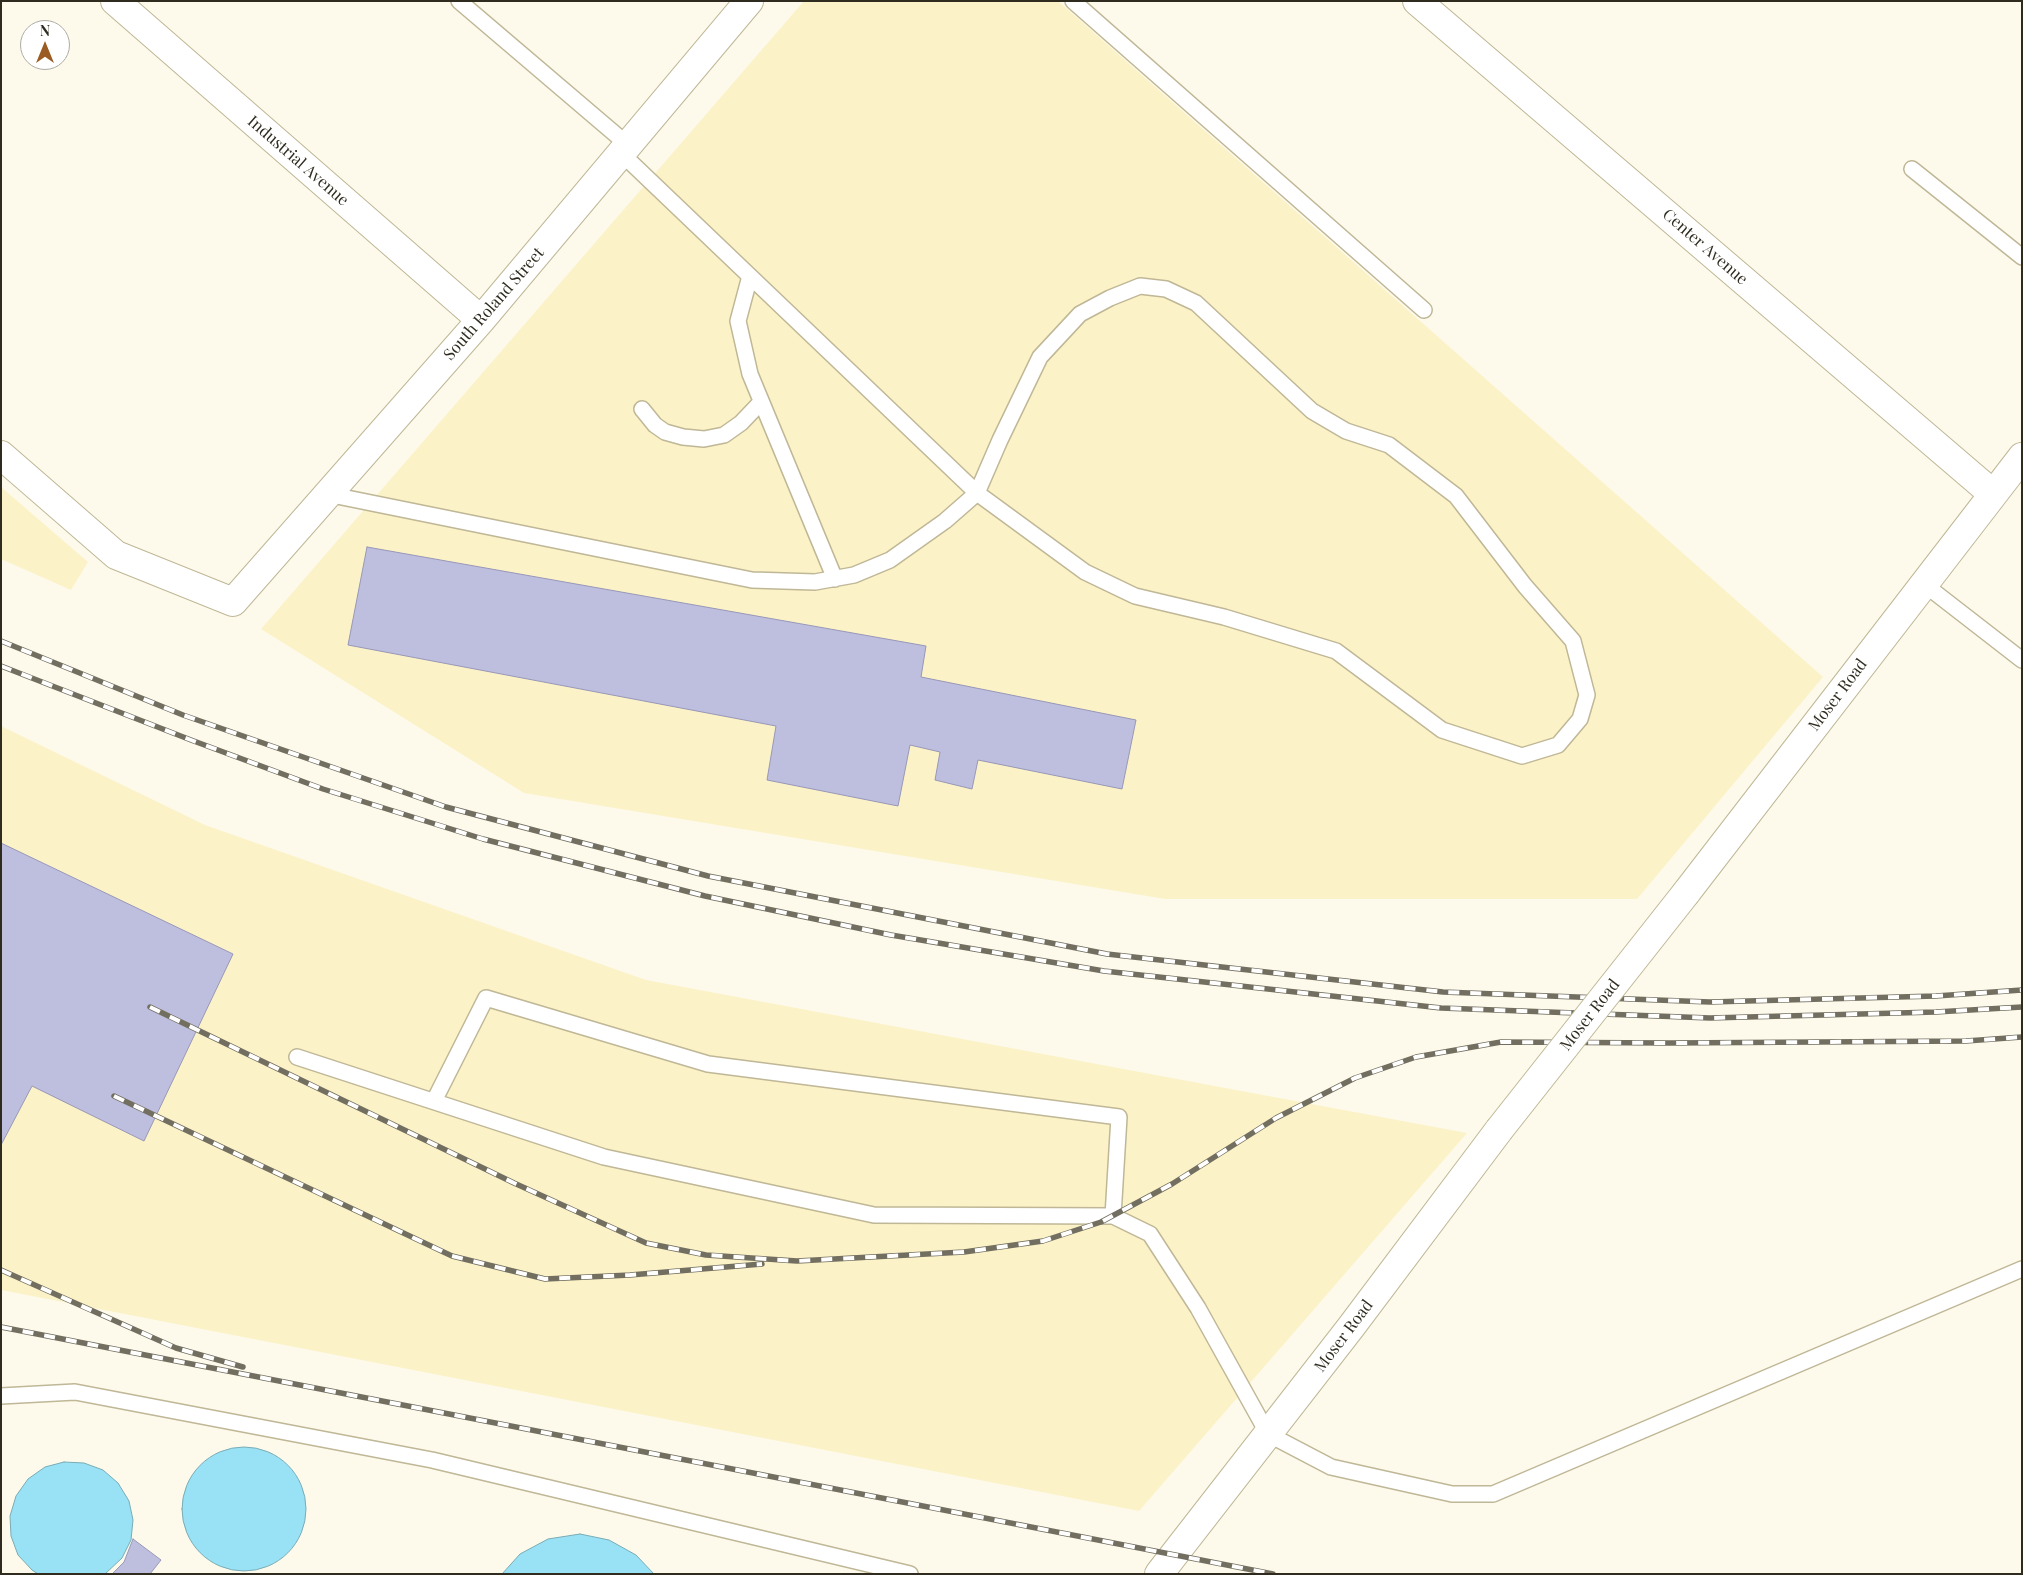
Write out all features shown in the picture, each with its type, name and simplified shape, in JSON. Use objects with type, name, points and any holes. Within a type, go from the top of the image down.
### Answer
[{"type":"street","name":"Industrial Avenue","points":[[114,1],[481,320]]},
{"type":"street","name":"South Roland Street","points":[[1,455],[116,555],[233,602],[481,320],[749,1]]},
{"type":"street","name":"Center Avenue","points":[[1417,1],[1992,494]]},
{"type":"street","name":"Moser Road","points":[[1159,1574],[1351,1327],[1499,1130],[1686,893],[2022,457]]},
{"type":"lane","points":[[327,494],[752,580],[815,582],[854,575],[890,560],[945,521],[977,492],[1040,357],[1080,314],[1110,298],[1140,286],[1166,289],[1196,302],[1312,411],[1346,431],[1389,446],[1456,496],[1526,586],[1573,641],[1587,695],[1580,719],[1558,745],[1522,756],[1442,730],[1336,651],[1224,617],[1135,596],[1085,572],[977,492],[750,276],[624,149],[459,1]]},
{"type":"lane","points":[[1074,1],[1424,310]]},
{"type":"lane","points":[[1912,169],[2022,257]]},
{"type":"lane","points":[[750,276],[738,321],[750,374],[835,578]]},
{"type":"lane","points":[[642,409],[655,425],[665,432],[683,437],[704,438],[724,435],[741,423],[761,402]]},
{"type":"lane","points":[[1924,584],[2022,660]]},
{"type":"lane","points":[[434,1101],[486,998],[708,1064],[1118,1116],[1113,1216]]},
{"type":"lane","points":[[297,1057],[604,1157],[874,1215],[1113,1216],[1150,1234],[1198,1308],[1268,1434],[1331,1467],[1452,1494],[1493,1494],[2022,1269]]},
{"type":"lane","points":[[1,1396],[75,1392],[432,1460],[910,1574]]},
{"type":"shaded area","points":[[804,1],[1058,1],[1823,677],[1637,899],[1165,899],[524,793],[261,629]]},
{"type":"shaded area","points":[[1,487],[88,562],[71,590],[1,559]]},
{"type":"shaded area","points":[[1,726],[205,825],[646,980],[1467,1133],[1139,1511],[1,1290]]},
{"type":"water","points":[[244,1447],[268,1451],[288,1465],[302,1485],[306,1509],[302,1533],[288,1553],[268,1567],[244,1571],[220,1567],[200,1553],[186,1533],[182,1509],[186,1485],[200,1465],[220,1451]]},
{"type":"water","points":[[64,1462],[84,1463],[103,1470],[118,1483],[129,1501],[133,1520],[131,1540],[122,1558],[105,1574],[38,1574],[18,1555],[11,1536],[10,1516],[16,1496],[28,1479],[45,1467]]},
{"type":"water","points":[[580,1534],[609,1540],[636,1555],[654,1574],[502,1574],[520,1554],[548,1539]]},
{"type":"building","points":[[367,547],[926,646],[921,677],[1136,720],[1122,789],[978,760],[972,789],[935,780],[940,752],[910,745],[898,806],[767,780],[776,726],[348,645]]},
{"type":"building","points":[[1,843],[233,954],[144,1141],[32,1086],[1,1145]]},
{"type":"building","points":[[133,1539],[161,1560],[150,1574],[112,1574],[124,1562]]},
{"type":"railway","points":[[1,641],[183,715],[446,807],[708,876],[1107,954],[1443,992],[1710,1002],[1936,996],[2022,990]]},
{"type":"railway","points":[[1,666],[323,789],[483,839],[705,896],[891,935],[1104,971],[1441,1008],[1710,1018],[1936,1012],[2022,1007]]},
{"type":"railway","points":[[150,1007],[514,1183],[646,1243],[706,1255],[797,1261],[964,1252],[1043,1241],[1101,1222],[1172,1184],[1276,1118],[1355,1078],[1416,1057],[1501,1042],[1966,1041],[2022,1037]]},
{"type":"railway","points":[[114,1096],[452,1256],[545,1279],[630,1275],[762,1264]]},
{"type":"railway","points":[[1,1270],[176,1348],[243,1367]]},
{"type":"railway","points":[[1,1327],[1273,1574]]}]
